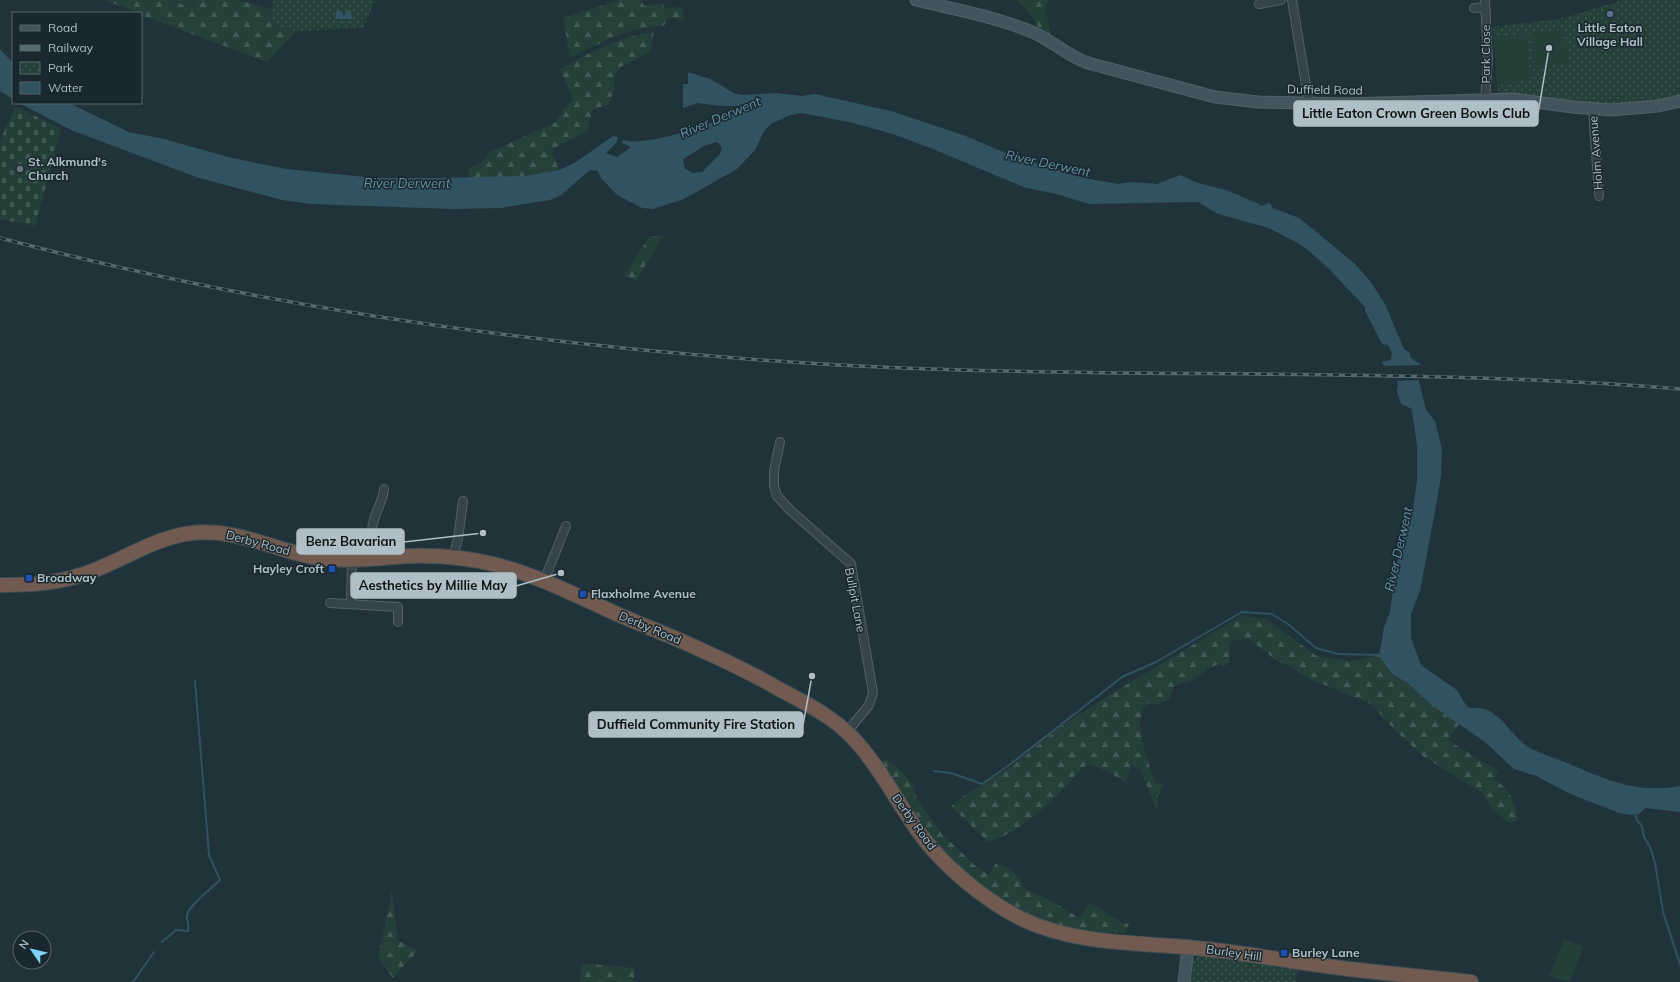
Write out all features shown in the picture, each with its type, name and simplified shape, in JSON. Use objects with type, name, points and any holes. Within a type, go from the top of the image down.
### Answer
[{"type":"highway","name":"Derby Road","points":[[0,585],[35,585],[60,581],[92,572],[162,540],[199,532],[232,534],[313,557],[352,560],[413,556],[453,558],[493,564],[544,581],[617,614],[703,650],[820,711],[847,732],[877,769],[927,842],[967,882],[1000,907],[1032,923],[1068,934],[1188,947]]},
{"type":"highway","name":"Burley Hill","points":[[1188,947],[1330,967],[1471,982]]},
{"type":"street","name":"Duffield Road","points":[[916,0],[1034,32],[1068,55],[1088,63],[1196,92],[1234,100],[1309,103],[1485,100],[1533,101],[1593,109],[1630,109],[1658,106],[1680,101]]},
{"type":"street","points":[[1259,4],[1268,1],[1281,0]]},
{"type":"street","points":[[1292,0],[1309,103]]},
{"type":"street","name":"Park Close","points":[[1474,8],[1485,4],[1488,60],[1485,100]]},
{"type":"street","name":"Holm Avenue","points":[[1593,109],[1599,196]]},
{"type":"street","name":"Bullpit Lane","points":[[780,442],[774,471],[774,486],[778,496],[790,510],[851,564],[873,693],[869,705],[847,732]]},
{"type":"street","points":[[371,558],[372,527],[378,509],[383,501],[384,489]]},
{"type":"street","points":[[453,558],[458,538],[463,501]]},
{"type":"street","points":[[544,581],[566,526]]},
{"type":"street","points":[[351,604],[352,560]]},
{"type":"street","points":[[330,603],[398,606],[398,622]]},
{"type":"street","points":[[1184,982],[1188,947]]},
{"type":"green space","points":[[172,0],[192,8],[196,0],[238,0],[272,9],[271,24],[297,31],[267,62],[142,15],[142,12],[106,1]]},
{"type":"green space","points":[[173,0],[195,0],[192,8]]},
{"type":"green space","points":[[273,0],[375,0],[363,28],[297,31],[271,24]]},
{"type":"green space","points":[[620,0],[641,0],[644,6],[663,3],[664,8],[682,7],[684,22],[673,18],[667,19],[664,26],[627,32],[604,41],[570,58],[563,18]]},
{"type":"green space","points":[[1017,0],[1050,0],[1045,6],[1051,38],[1040,31],[1030,13]]},
{"type":"green space","points":[[1623,0],[1680,0],[1680,97],[1647,104],[1613,107],[1576,104],[1532,96],[1498,94],[1493,27],[1564,18]]},
{"type":"green space","points":[[1564,29],[1568,63],[1534,67],[1530,33]]},
{"type":"green space","points":[[654,32],[650,52],[621,67],[615,76],[614,89],[609,104],[592,110],[588,131],[551,150],[559,170],[525,176],[469,178],[468,169],[482,162],[491,151],[556,122],[563,109],[573,99],[560,69],[617,41]]},
{"type":"green space","points":[[1527,33],[1529,63],[1533,79],[1497,86],[1494,38]]},
{"type":"green space","points":[[16,106],[61,129],[35,226],[0,219],[0,140]]},
{"type":"green space","points":[[664,235],[636,281],[624,276],[649,237]]},
{"type":"green space","points":[[1241,616],[1266,619],[1317,656],[1351,661],[1386,654],[1392,674],[1409,684],[1430,704],[1459,724],[1448,740],[1498,771],[1494,778],[1511,796],[1518,820],[1509,823],[1493,809],[1481,792],[1424,757],[1397,732],[1371,704],[1315,682],[1287,665],[1277,661],[1249,639],[1238,639],[1230,642],[1229,663],[1224,666],[1217,665],[1209,668],[1192,681],[1174,686],[1169,699],[1158,705],[1149,703],[1143,709],[1141,729],[1145,753],[1156,783],[1164,785],[1158,795],[1157,811],[1140,769],[1131,765],[1126,783],[1109,772],[1089,764],[1081,769],[1051,801],[1027,822],[1001,837],[988,842],[951,806],[962,797],[1011,767],[1059,728],[1106,697]]},
{"type":"green space","points":[[886,759],[897,767],[913,784],[917,799],[943,835],[978,868],[989,875],[996,863],[1009,868],[1020,879],[1025,889],[1054,902],[1065,910],[1079,917],[1089,903],[1094,905],[1118,920],[1129,924],[1125,933],[1074,929],[1033,916],[994,896],[960,869],[930,838],[879,762]]},
{"type":"green space","points":[[392,893],[398,940],[418,951],[393,978],[378,958]]},
{"type":"green space","points":[[1564,939],[1584,946],[1569,982],[1549,976]]},
{"type":"green space","points":[[1198,956],[1298,969],[1296,982],[1188,982],[1190,965]]},
{"type":"green space","points":[[582,963],[634,968],[634,982],[580,982]]},
{"type":"water","points":[[351,10],[352,19],[335,19],[336,11],[342,11],[344,17],[346,11]]},
{"type":"water","points":[[0,49],[12,62],[12,98],[0,91]]},
{"type":"water","name":"River Derwent","points":[[688,72],[710,79],[734,93],[742,95],[776,93],[802,96],[815,94],[891,111],[963,135],[1001,151],[1072,175],[1119,184],[1131,182],[1157,184],[1180,175],[1198,183],[1226,190],[1261,206],[1270,203],[1273,208],[1299,218],[1354,263],[1370,281],[1385,304],[1404,349],[1409,352],[1411,358],[1420,364],[1419,382],[1426,410],[1435,421],[1442,449],[1441,476],[1436,506],[1420,591],[1411,614],[1411,638],[1421,665],[1457,690],[1467,707],[1482,708],[1497,716],[1528,747],[1593,774],[1621,783],[1649,788],[1680,786],[1680,812],[1645,808],[1639,814],[1630,815],[1619,813],[1568,793],[1536,776],[1514,769],[1485,742],[1430,704],[1409,684],[1392,674],[1379,656],[1384,627],[1390,612],[1396,568],[1403,537],[1413,508],[1417,482],[1417,446],[1412,410],[1401,404],[1397,392],[1398,383],[1382,362],[1391,360],[1392,353],[1388,345],[1382,344],[1365,311],[1365,307],[1327,267],[1308,250],[1269,228],[1218,214],[1198,202],[1089,204],[1053,193],[1026,188],[893,134],[849,122],[801,113],[791,115],[772,123],[764,131],[755,150],[737,169],[684,199],[653,209],[642,208],[617,195],[601,178],[598,171],[590,170],[561,195],[550,200],[501,208],[453,209],[311,204],[282,200],[199,178],[71,130],[21,104],[71,104],[129,132],[164,139],[232,158],[286,169],[375,178],[525,176],[559,170],[576,162],[613,136],[618,137],[617,142],[606,153],[617,157],[631,147],[622,143],[623,140],[650,140],[686,132],[721,119],[746,106],[721,106],[697,103],[683,108],[683,84],[688,84]],"holes":[[[717,142],[722,148],[720,154],[702,172],[693,173],[685,169],[683,160],[704,146]]]},
{"type":"pier","points":[[1422,365],[1421,380],[1394,381],[1382,366]]},
{"type":"waterway","points":[[934,771],[951,773],[982,784],[1012,763],[1122,677],[1156,662],[1242,612],[1272,614],[1288,624],[1316,648],[1338,654],[1381,655]]},
{"type":"waterway","points":[[162,942],[176,930],[188,931],[189,927],[187,915],[189,911],[196,902],[220,880],[209,855],[195,681]]},
{"type":"waterway","points":[[1635,814],[1637,820],[1642,826],[1644,837],[1650,847],[1655,863],[1663,912],[1680,964]]},
{"type":"waterway","points":[[133,982],[154,952]]},
{"type":"railway","points":[[0,238],[207,286],[311,306],[522,337],[627,349],[839,365],[944,369],[1049,372],[1365,375],[1575,382],[1680,389]]},
{"type":"place","name":"Little Eaton Village Hall","points":[[1610,14]]},
{"type":"place","name":"Little Eaton Crown Green Bowls Club","points":[[1549,48]]},
{"type":"place","name":"St. Alkmund's Church","points":[[20,169]]},
{"type":"place","name":"Benz Bavarian","points":[[483,533]]},
{"type":"place","name":"Hayley Croft","points":[[332,569]]},
{"type":"place","name":"Aesthetics by Millie May","points":[[561,573]]},
{"type":"place","name":"Broadway","points":[[29,578]]},
{"type":"place","name":"Flaxholme Avenue","points":[[583,594]]},
{"type":"place","name":"Duffield Community Fire Station","points":[[812,676]]},
{"type":"place","name":"Burley Lane","points":[[1284,953]]}]
